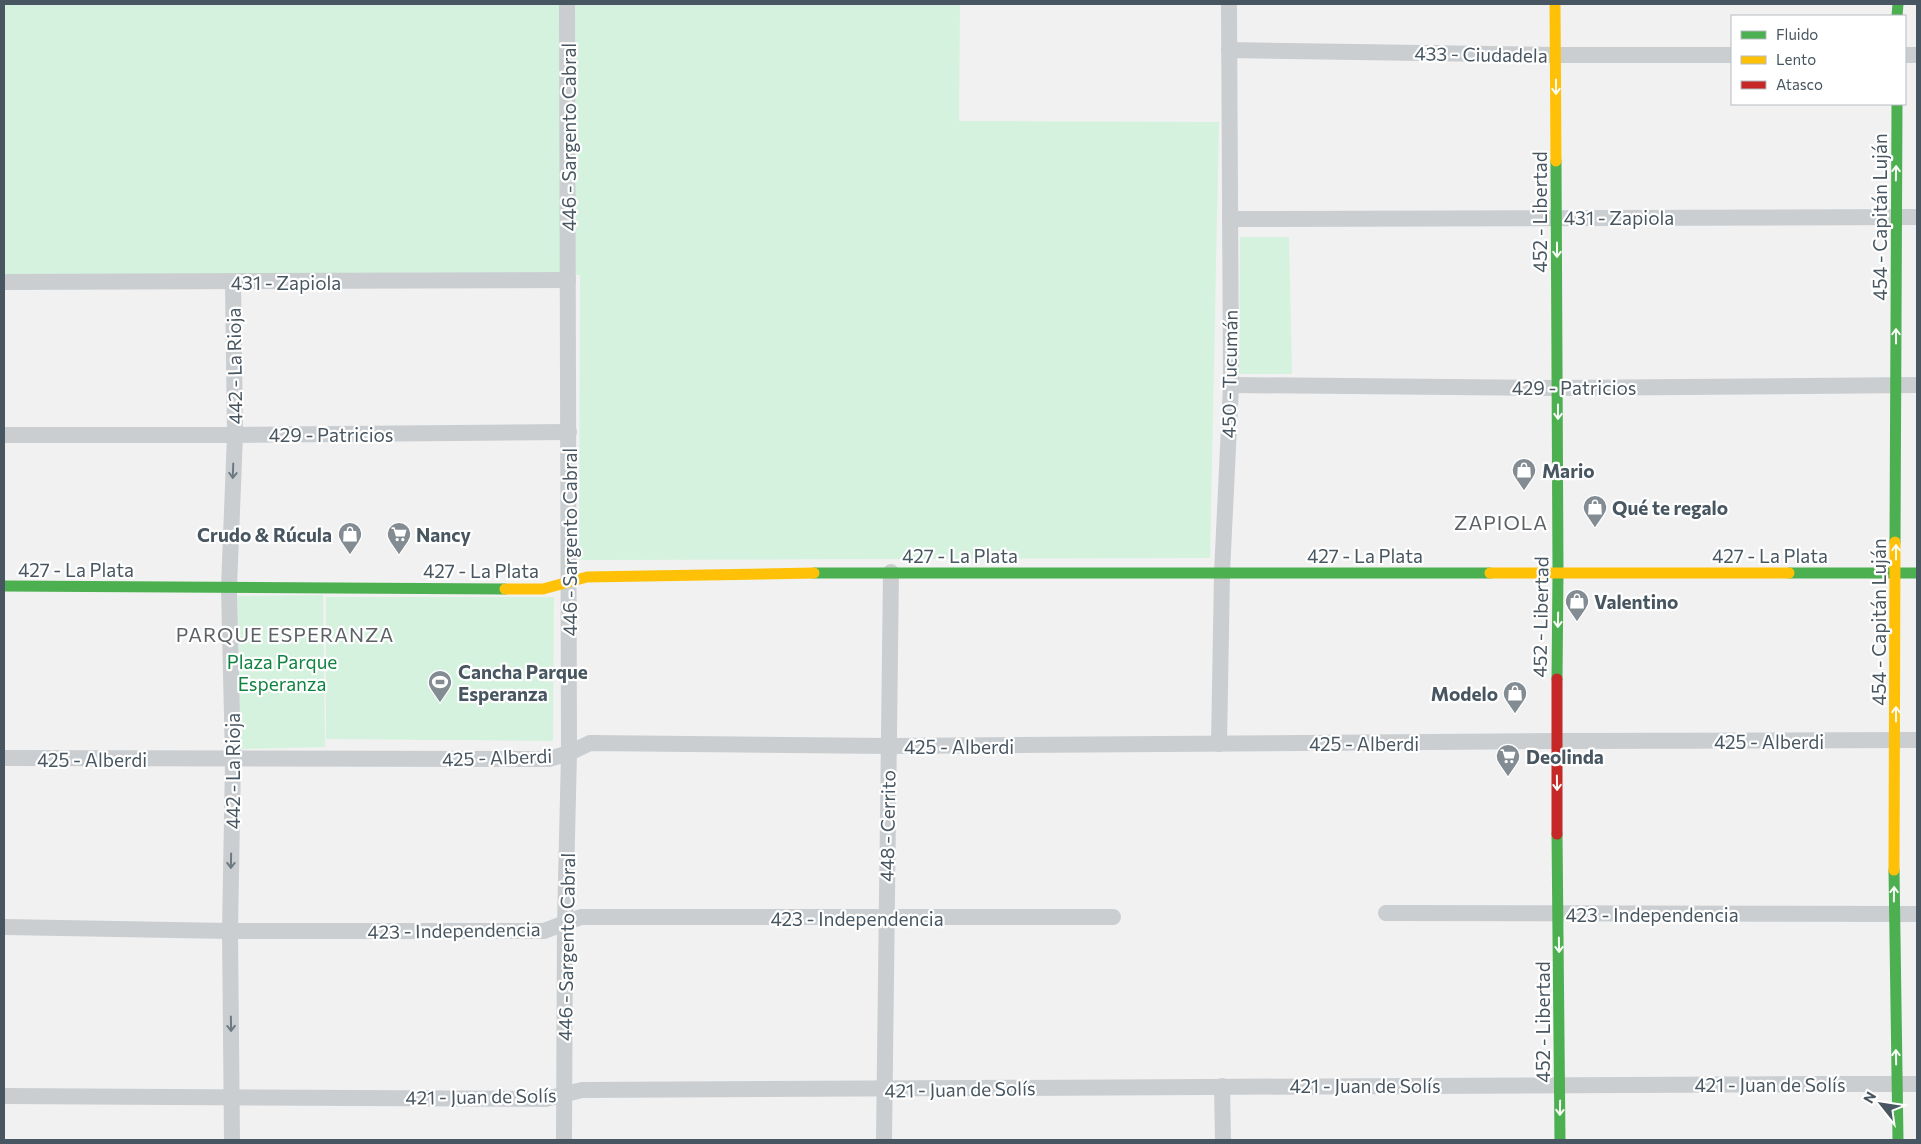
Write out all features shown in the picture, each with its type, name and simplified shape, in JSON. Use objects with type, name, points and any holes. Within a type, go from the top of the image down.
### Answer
[{"type":"street","name":"446 - Sargento Cabral","points":[[564,1140],[569,753],[567,4]]},
{"type":"street","name":"450 - Tucumán","points":[[1219,744],[1222,573],[1231,385],[1229,4]]},
{"type":"street","name":"452 - Libertad","points":[[1555,4],[1558,388],[1556,741],[1560,1140]]},
{"type":"street","name":"433 - Ciudadela","points":[[1230,50],[1556,55],[1731,55]]},
{"type":"street","name":"454 - Capitán Luján","points":[[1897,105],[1894,914],[1898,1140]]},
{"type":"street","name":"431 - Zapiola","points":[[1230,219],[1917,217]]},
{"type":"street","name":"431 - Zapiola","points":[[4,282],[568,280]]},
{"type":"street","name":"442 - La Rioja","points":[[232,1140],[230,931],[233,760],[229,587],[235,435],[233,282]]},
{"type":"street","name":"429 - Patricios","points":[[1231,385],[1558,388],[1917,384]]},
{"type":"street","name":"429 - Patricios","points":[[4,435],[569,432]]},
{"type":"street","name":"427 - La Plata","points":[[4,586],[543,589],[587,577],[891,572],[1917,573]]},
{"type":"street","name":"448 - Cerrito","points":[[884,1140],[891,572]]},
{"type":"street","name":"425 - Alberdi","points":[[4,758],[233,760],[548,759],[569,753],[590,743],[889,746],[1917,740]]},
{"type":"street","name":"423 - Independencia","points":[[1386,913],[1917,914]]},
{"type":"street","name":"423 - Independencia","points":[[4,927],[230,931],[544,931],[582,917],[1113,917]]},
{"type":"street","name":"421 - Juan de Solís","points":[[4,1096],[546,1099],[582,1090],[885,1090],[1560,1084],[1917,1084]]},
{"type":"street","points":[[1222,1086],[1223,1140]]},
{"type":"green space","points":[[4,4],[960,4],[959,121],[1219,122],[1210,558],[579,560],[580,275],[4,279]]},
{"type":"green space","points":[[1240,237],[1289,237],[1292,374],[1239,374]]},
{"type":"green space","name":"Plaza Parque Esperanza","points":[[323,595],[325,747],[240,749],[238,596]]},
{"type":"green space","name":"Cancha Parque Esperanza","points":[[326,597],[554,597],[553,741],[326,739]]},
{"type":"traffic: fast","points":[[1897,15],[1898,4]]},
{"type":"traffic: fast","points":[[1895,542],[1897,105]]},
{"type":"traffic: fast","points":[[1556,161],[1557,679]]},
{"type":"traffic: fast","points":[[814,573],[1490,573]]},
{"type":"traffic: fast","points":[[1789,573],[1917,573]]},
{"type":"traffic: fast","points":[[4,586],[505,589]]},
{"type":"traffic: fast","points":[[1557,834],[1560,1140]]},
{"type":"traffic: fast","points":[[1894,870],[1898,1140]]},
{"type":"traffic: slow","points":[[1555,4],[1556,161]]},
{"type":"traffic: slow","points":[[1894,870],[1895,542]]},
{"type":"traffic: slow","points":[[505,589],[543,589],[587,577],[814,573]]},
{"type":"traffic: slow","points":[[1490,573],[1789,573]]},
{"type":"traffic: jam","points":[[1557,679],[1557,834]]},
{"type":"place","name":"Mario","points":[[1524,491]]},
{"type":"place","name":"Qué te regalo","points":[[1595,528]]},
{"type":"place","name":"Crudo & Rúcula","points":[[350,555]]},
{"type":"place","name":"Nancy","points":[[399,555]]},
{"type":"place","name":"Valentino","points":[[1577,622]]},
{"type":"place","name":"Cancha Parque Esperanza","points":[[440,703]]},
{"type":"place","name":"Modelo","points":[[1515,714]]},
{"type":"place","name":"Deolinda","points":[[1508,777]]},
{"type":"district","name":"ZAPIOLA","points":[[1501,522]]},
{"type":"district","name":"PARQUE ESPERANZA","points":[[285,634]]}]
